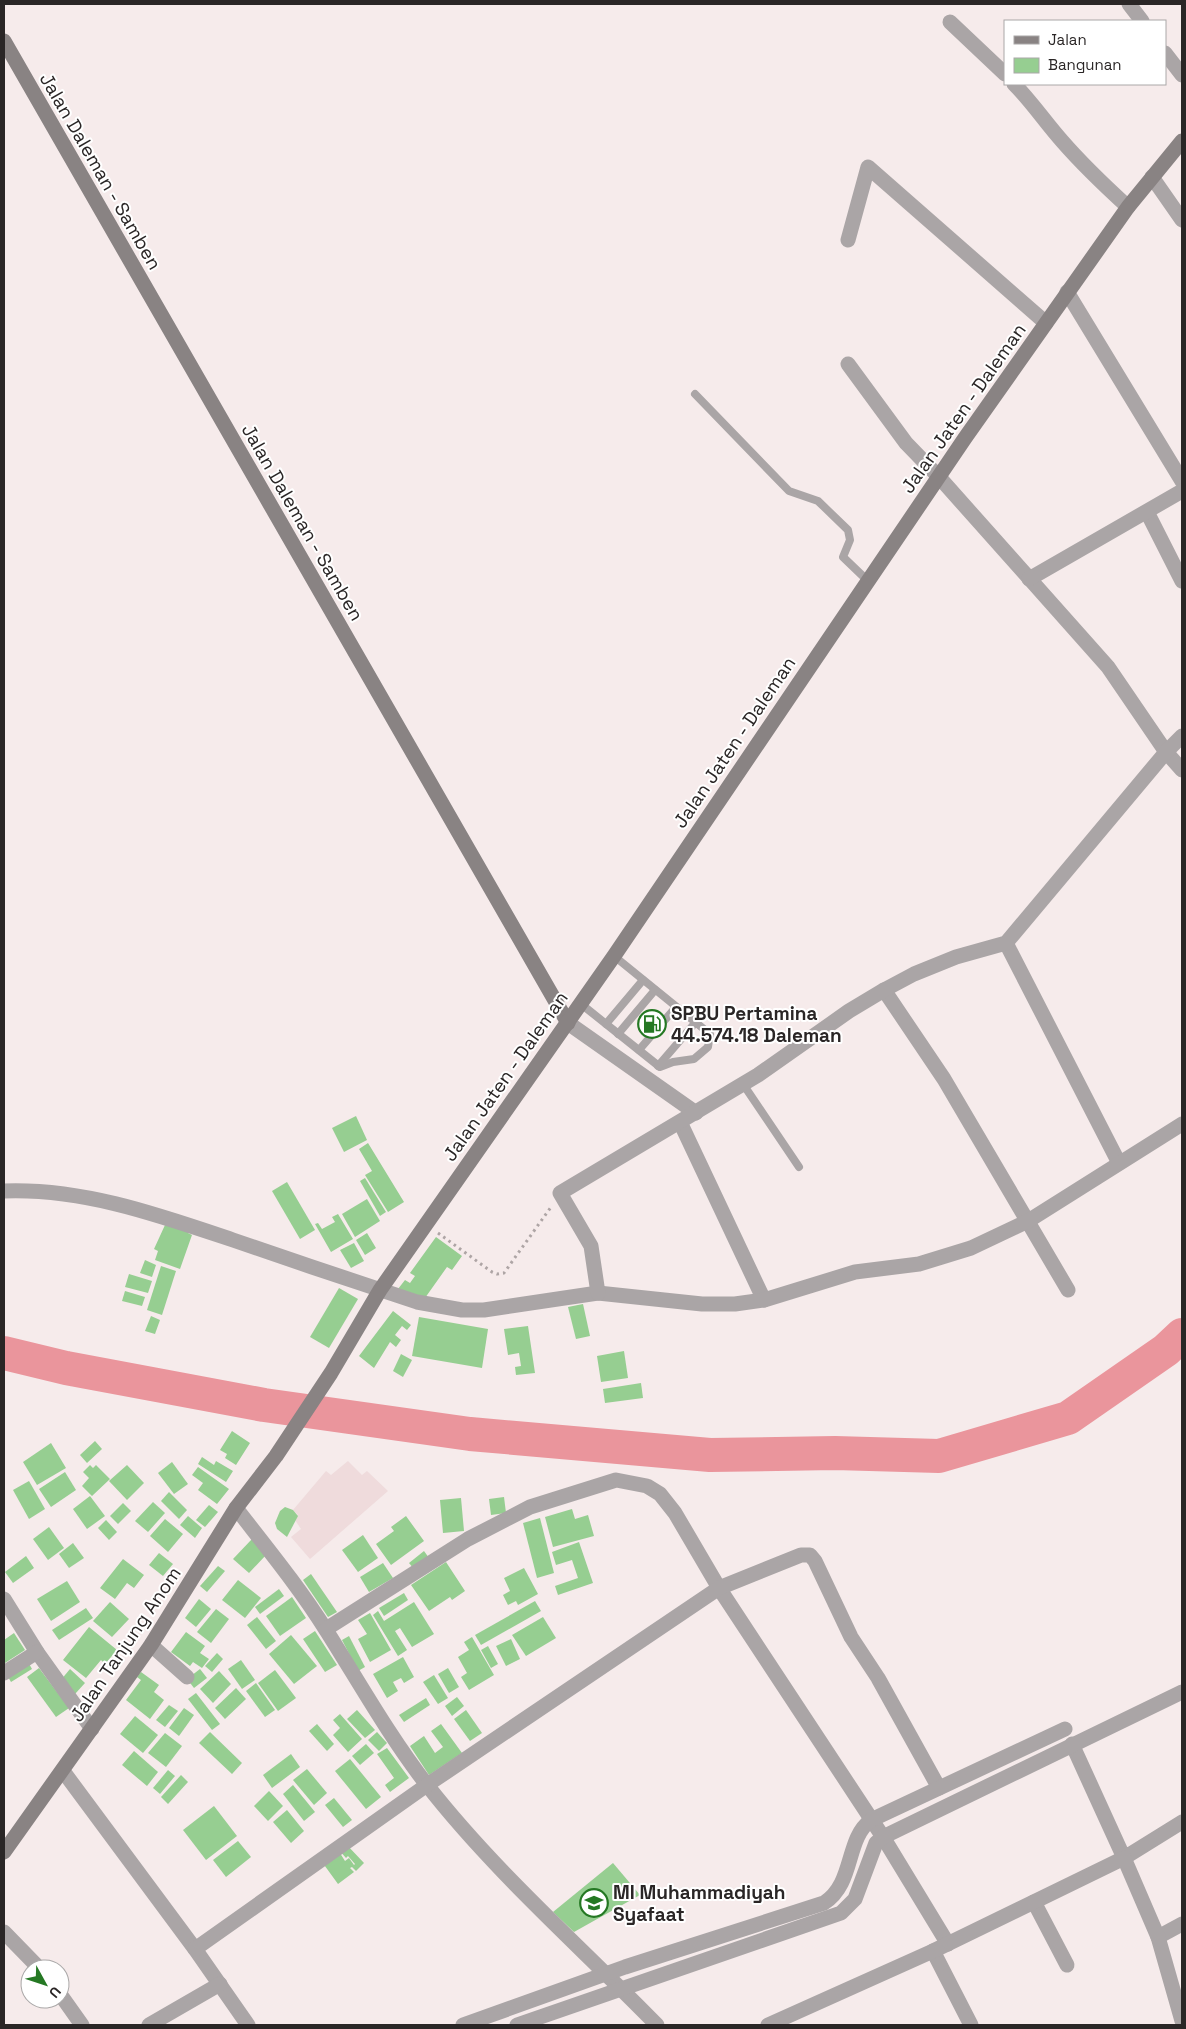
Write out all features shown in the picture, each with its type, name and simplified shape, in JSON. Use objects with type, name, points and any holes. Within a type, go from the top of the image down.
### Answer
[{"type":"main road","name":"Jalan Daleman - Samben","points":[[4,41],[568,1023]]},
{"type":"main road","name":"Jalan Jaten - Daleman","points":[[276,1456],[331,1373],[380,1290],[425,1223],[568,1023],[939,477],[1128,207],[1182,142]]},
{"type":"main road","name":"Jalan Tanjung Anom","points":[[4,1852],[151,1645],[236,1508],[276,1456]]},
{"type":"street","points":[[1129,4],[1141,20]]},
{"type":"street","points":[[950,22],[1004,73]]},
{"type":"street","points":[[1166,54],[1182,75]]},
{"type":"street","points":[[1015,85],[1032,102],[1083,165],[1128,207]]},
{"type":"street","points":[[848,240],[868,167],[1046,323]]},
{"type":"street","points":[[1152,177],[1182,220]]},
{"type":"street","points":[[1067,292],[1182,480]]},
{"type":"street","points":[[848,364],[906,443],[939,477],[1108,667],[1166,752],[1182,770]]},
{"type":"street","points":[[1029,580],[1182,490]]},
{"type":"street","points":[[1147,512],[1182,581]]},
{"type":"street","points":[[598,1293],[590,1246],[560,1193],[585,1176],[743,1084],[849,1011],[884,990],[914,974],[956,957],[1006,943],[1166,752],[1182,736]]},
{"type":"street","points":[[1006,943],[1116,1157]]},
{"type":"street","points":[[884,990],[944,1079],[1068,1290]]},
{"type":"street","points":[[568,1023],[696,1113]]},
{"type":"street","points":[[680,1122],[762,1295]]},
{"type":"street","points":[[4,1191],[34,1190],[78,1196],[128,1207],[417,1302],[462,1310],[514,1307],[598,1293],[702,1304],[735,1304],[762,1295],[855,1272],[927,1262],[972,1248],[1026,1217],[1116,1157],[1182,1124]]},
{"type":"street","points":[[326,1629],[468,1539],[530,1507],[616,1480],[647,1486],[660,1494],[675,1513],[718,1588],[877,1829],[948,1944]]},
{"type":"street","points":[[236,1508],[288,1574],[326,1629],[377,1714],[428,1785],[487,1856],[657,2025]]},
{"type":"street","points":[[195,1949],[428,1785],[718,1588],[796,1556],[810,1556],[815,1561],[851,1637],[878,1678],[939,1788]]},
{"type":"street","points":[[4,1599],[37,1652],[92,1730]]},
{"type":"street","points":[[151,1645],[186,1677]]},
{"type":"street","points":[[4,1673],[37,1652]]},
{"type":"street","points":[[517,2025],[615,1982],[824,1903],[840,1890],[862,1830],[877,1829],[1072,1744],[1182,1692]]},
{"type":"street","points":[[877,1829],[939,1788],[1065,1729]]},
{"type":"street","points":[[1072,1744],[1158,1937],[1182,2021]]},
{"type":"street","points":[[63,1771],[195,1949],[248,2025]]},
{"type":"street","points":[[768,2025],[948,1944],[1124,1858],[1182,1822]]},
{"type":"street","points":[[465,2025],[615,1982],[841,1913],[855,1898],[876,1843],[877,1829]]},
{"type":"street","points":[[1034,1902],[1067,1965]]},
{"type":"street","points":[[1158,1937],[1182,1924]]},
{"type":"street","points":[[4,1932],[30,1959]]},
{"type":"street","points":[[933,1951],[971,2025]]},
{"type":"street","points":[[149,2025],[220,1984]]},
{"type":"street","points":[[70,2008],[82,2025]]},
{"type":"lane","points":[[695,394],[789,491],[818,501],[848,530],[850,540],[843,557],[868,581]]},
{"type":"lane","points":[[581,1004],[658,1066],[662,1067],[672,1062],[694,1059],[708,1047],[710,1034],[614,956]]},
{"type":"lane","points":[[606,1024],[643,980]]},
{"type":"lane","points":[[618,1034],[656,990]]},
{"type":"lane","points":[[639,1050],[676,1007]]},
{"type":"lane","points":[[658,1066],[695,1023]]},
{"type":"lane","points":[[743,1084],[800,1167]]},
{"type":"path","points":[[425,1223],[492,1272],[497,1274],[504,1273],[560,1193]]},
{"type":"shaded area","points":[[348,1461],[362,1475],[367,1471],[388,1491],[310,1559],[291,1537],[301,1529],[295,1520],[298,1515],[293,1510],[326,1471],[331,1475]]},
{"type":"building","points":[[356,1116],[367,1140],[344,1152],[332,1128]]},
{"type":"building","points":[[368,1143],[404,1202],[388,1212],[365,1175],[372,1171],[359,1149]]},
{"type":"building","points":[[365,1178],[386,1212],[380,1216],[360,1181]]},
{"type":"building","points":[[287,1182],[315,1230],[300,1239],[272,1191]]},
{"type":"building","points":[[367,1199],[380,1221],[355,1237],[342,1214]]},
{"type":"building","points":[[338,1214],[353,1239],[331,1252],[315,1224],[318,1223],[322,1229],[335,1222],[332,1217]]},
{"type":"building","points":[[165,1225],[189,1230],[188,1233],[192,1235],[180,1269],[155,1260],[158,1251],[154,1249]]},
{"type":"building","points":[[367,1233],[376,1248],[365,1255],[356,1240]]},
{"type":"building","points":[[436,1237],[462,1256],[452,1270],[447,1267],[425,1298],[398,1289],[405,1280],[410,1283],[415,1276],[410,1273]]},
{"type":"building","points":[[354,1243],[364,1261],[351,1268],[340,1250]]},
{"type":"building","points":[[145,1260],[156,1265],[152,1277],[140,1273]]},
{"type":"building","points":[[161,1266],[176,1271],[162,1315],[147,1310]]},
{"type":"building","points":[[129,1274],[152,1281],[148,1293],[125,1287]]},
{"type":"building","points":[[339,1288],[358,1299],[329,1348],[310,1337]]},
{"type":"building","points":[[125,1291],[145,1297],[142,1306],[122,1301]]},
{"type":"building","points":[[583,1304],[590,1336],[576,1339],[568,1307]]},
{"type":"building","points":[[393,1311],[411,1325],[407,1330],[402,1326],[395,1335],[401,1340],[396,1347],[390,1342],[374,1368],[359,1356]]},
{"type":"building","points":[[151,1316],[160,1320],[155,1334],[145,1331]]},
{"type":"building","points":[[419,1317],[488,1329],[482,1368],[412,1356]]},
{"type":"building","points":[[528,1326],[535,1373],[516,1375],[515,1367],[521,1366],[519,1353],[508,1355],[504,1329]]},
{"type":"building","points":[[624,1351],[628,1378],[601,1382],[597,1356]]},
{"type":"building","points":[[401,1354],[412,1360],[403,1377],[393,1371]]},
{"type":"building","points":[[641,1383],[643,1398],[605,1403],[603,1389]]},
{"type":"building","points":[[232,1431],[250,1443],[236,1465],[225,1458],[227,1454],[220,1450]]},
{"type":"building","points":[[95,1441],[102,1449],[87,1463],[80,1455]]},
{"type":"building","points":[[51,1443],[66,1468],[37,1485],[23,1462]]},
{"type":"building","points":[[202,1457],[214,1465],[216,1461],[233,1471],[226,1482],[198,1464]]},
{"type":"building","points":[[172,1462],[188,1484],[174,1494],[158,1473]]},
{"type":"building","points":[[90,1465],[93,1468],[96,1465],[110,1479],[92,1496],[82,1486],[89,1478],[83,1472]]},
{"type":"building","points":[[127,1465],[144,1483],[127,1500],[109,1481]]},
{"type":"building","points":[[198,1467],[229,1489],[217,1504],[198,1490],[203,1483],[192,1475]]},
{"type":"building","points":[[65,1472],[76,1490],[51,1507],[39,1489]]},
{"type":"building","points":[[29,1481],[45,1509],[29,1519],[13,1490]]},
{"type":"building","points":[[169,1492],[187,1510],[179,1519],[161,1501]]},
{"type":"building","points":[[90,1496],[105,1516],[87,1529],[73,1509]]},
{"type":"building","points":[[504,1497],[506,1513],[491,1515],[489,1499]]},
{"type":"building","points":[[461,1498],[464,1531],[443,1533],[440,1500]]},
{"type":"building","points":[[153,1502],[165,1513],[148,1532],[135,1521]]},
{"type":"building","points":[[123,1503],[131,1511],[118,1524],[110,1516]]},
{"type":"building","points":[[209,1505],[218,1512],[205,1527],[196,1520]]},
{"type":"building","points":[[285,1507],[293,1510],[298,1516],[287,1537],[277,1529],[275,1523],[280,1511]]},
{"type":"building","points":[[572,1509],[575,1519],[588,1515],[594,1536],[553,1547],[545,1517]]},
{"type":"building","points":[[188,1516],[202,1528],[195,1538],[180,1525]]},
{"type":"building","points":[[406,1516],[424,1541],[391,1565],[376,1544],[394,1531],[391,1527]]},
{"type":"building","points":[[540,1518],[554,1573],[537,1578],[523,1523]]},
{"type":"building","points":[[165,1519],[183,1534],[168,1552],[150,1536]]},
{"type":"building","points":[[106,1520],[117,1532],[109,1540],[98,1528]]},
{"type":"building","points":[[49,1527],[64,1548],[48,1560],[33,1539]]},
{"type":"building","points":[[363,1535],[378,1558],[358,1572],[342,1550]]},
{"type":"building","points":[[252,1539],[267,1554],[249,1573],[233,1559]]},
{"type":"building","points":[[579,1542],[593,1583],[558,1595],[555,1586],[578,1578],[572,1560],[556,1565],[552,1552]]},
{"type":"building","points":[[73,1543],[84,1558],[69,1568],[59,1554]]},
{"type":"building","points":[[424,1551],[429,1558],[414,1569],[409,1563]]},
{"type":"building","points":[[159,1553],[173,1564],[163,1576],[149,1565]]},
{"type":"building","points":[[26,1556],[34,1568],[13,1583],[5,1572]]},
{"type":"building","points":[[123,1559],[144,1575],[134,1588],[127,1583],[115,1599],[100,1588]]},
{"type":"building","points":[[446,1562],[465,1591],[452,1600],[450,1597],[429,1611],[411,1585]]},
{"type":"building","points":[[383,1563],[393,1578],[369,1592],[360,1577]]},
{"type":"building","points":[[218,1566],[225,1571],[207,1592],[200,1586]]},
{"type":"building","points":[[524,1568],[538,1594],[518,1605],[516,1601],[508,1605],[503,1595],[510,1591],[504,1578]]},
{"type":"building","points":[[311,1574],[337,1612],[328,1617],[303,1580]]},
{"type":"building","points":[[238,1580],[261,1598],[245,1618],[222,1600]]},
{"type":"building","points":[[67,1581],[80,1602],[51,1621],[37,1599]]},
{"type":"building","points":[[279,1589],[284,1596],[260,1614],[255,1607]]},
{"type":"building","points":[[404,1593],[408,1600],[384,1616],[379,1608]]},
{"type":"building","points":[[292,1597],[306,1618],[280,1636],[266,1616]]},
{"type":"building","points":[[199,1599],[211,1609],[196,1627],[185,1618]]},
{"type":"building","points":[[535,1601],[541,1611],[481,1645],[475,1635]]},
{"type":"building","points":[[110,1602],[129,1619],[112,1637],[93,1621]]},
{"type":"building","points":[[414,1602],[434,1634],[412,1647],[400,1628],[395,1631],[407,1650],[398,1656],[373,1615],[378,1611],[384,1621]]},
{"type":"building","points":[[86,1608],[93,1618],[59,1640],[52,1630]]},
{"type":"building","points":[[216,1609],[229,1619],[211,1643],[197,1632]]},
{"type":"building","points":[[370,1613],[391,1650],[370,1662],[358,1639],[367,1634],[358,1620]]},
{"type":"building","points":[[257,1617],[276,1641],[266,1649],[247,1625]]},
{"type":"building","points":[[543,1617],[556,1638],[526,1656],[512,1635]]},
{"type":"building","points":[[89,1627],[117,1650],[105,1664],[101,1660],[86,1678],[63,1660]]},
{"type":"building","points":[[315,1631],[337,1665],[325,1672],[303,1639]]},
{"type":"building","points":[[186,1632],[205,1646],[200,1653],[209,1659],[202,1668],[193,1662],[190,1666],[171,1652]]},
{"type":"building","points":[[14,1633],[25,1650],[5,1663],[4,1640]]},
{"type":"building","points":[[291,1635],[317,1666],[294,1684],[269,1654]]},
{"type":"building","points":[[349,1636],[365,1667],[358,1671],[342,1640]]},
{"type":"building","points":[[472,1637],[494,1675],[469,1690],[461,1677],[467,1673],[458,1657],[469,1650],[464,1642]]},
{"type":"building","points":[[511,1639],[520,1659],[506,1666],[496,1646]]},
{"type":"building","points":[[488,1646],[498,1664],[491,1668],[481,1650]]},
{"type":"building","points":[[217,1653],[223,1659],[212,1672],[205,1666]]},
{"type":"building","points":[[403,1657],[414,1677],[404,1683],[401,1678],[393,1682],[398,1691],[387,1698],[373,1674]]},
{"type":"building","points":[[27,1660],[32,1669],[11,1682],[6,1673]]},
{"type":"building","points":[[241,1660],[255,1680],[242,1689],[228,1669]]},
{"type":"building","points":[[39,1668],[69,1708],[56,1717],[27,1677]]},
{"type":"building","points":[[448,1668],[459,1687],[449,1693],[438,1674]]},
{"type":"building","points":[[70,1669],[85,1683],[75,1694],[60,1681]]},
{"type":"building","points":[[200,1669],[207,1678],[194,1688],[187,1679]]},
{"type":"building","points":[[275,1670],[296,1698],[278,1711],[258,1683]]},
{"type":"building","points":[[219,1671],[231,1684],[213,1703],[200,1689]]},
{"type":"building","points":[[141,1672],[159,1685],[154,1692],[164,1700],[150,1719],[126,1700],[141,1680],[137,1677]]},
{"type":"building","points":[[434,1675],[448,1698],[438,1704],[423,1682]]},
{"type":"building","points":[[256,1683],[275,1710],[265,1717],[246,1691]]},
{"type":"building","points":[[236,1688],[246,1699],[225,1719],[215,1708]]},
{"type":"building","points":[[196,1693],[220,1724],[212,1730],[188,1699]]},
{"type":"building","points":[[457,1697],[464,1706],[452,1716],[445,1706]]},
{"type":"building","points":[[426,1698],[430,1705],[404,1722],[399,1715]]},
{"type":"building","points":[[169,1705],[178,1711],[165,1727],[156,1720]]},
{"type":"building","points":[[184,1708],[194,1715],[179,1736],[169,1728]]},
{"type":"building","points":[[357,1710],[375,1730],[365,1738],[347,1719]]},
{"type":"building","points":[[466,1710],[482,1733],[470,1741],[454,1719]]},
{"type":"building","points":[[340,1714],[362,1739],[348,1752],[333,1735],[340,1728],[333,1720]]},
{"type":"building","points":[[135,1716],[158,1735],[143,1753],[120,1734]]},
{"type":"building","points":[[317,1724],[334,1744],[327,1751],[309,1731]]},
{"type":"building","points":[[441,1724],[462,1753],[429,1775],[410,1746],[424,1736],[435,1753],[443,1747],[431,1731]]},
{"type":"building","points":[[210,1732],[242,1763],[232,1774],[199,1743]]},
{"type":"building","points":[[377,1732],[387,1743],[379,1751],[368,1740]]},
{"type":"building","points":[[165,1733],[182,1746],[166,1767],[148,1753]]},
{"type":"building","points":[[366,1744],[374,1753],[360,1765],[352,1756]]},
{"type":"building","points":[[387,1748],[409,1778],[390,1792],[385,1785],[394,1778],[377,1754]]},
{"type":"building","points":[[134,1751],[158,1772],[147,1786],[122,1765]]},
{"type":"building","points":[[291,1754],[300,1767],[272,1788],[263,1775]]},
{"type":"building","points":[[350,1759],[381,1797],[366,1809],[335,1771]]},
{"type":"building","points":[[307,1769],[327,1793],[314,1805],[293,1780]]},
{"type":"building","points":[[168,1770],[175,1776],[160,1794],[153,1788]]},
{"type":"building","points":[[181,1775],[188,1782],[168,1804],[161,1797]]},
{"type":"building","points":[[293,1785],[315,1812],[304,1821],[283,1794]]},
{"type":"building","points":[[269,1791],[283,1806],[268,1821],[254,1806]]},
{"type":"building","points":[[334,1798],[352,1820],[343,1827],[325,1805]]},
{"type":"building","points":[[214,1806],[237,1836],[206,1860],[183,1830]]},
{"type":"building","points":[[287,1810],[304,1831],[291,1843],[273,1822]]},
{"type":"building","points":[[238,1841],[251,1857],[226,1877],[213,1860]]},
{"type":"building","points":[[346,1844],[364,1863],[356,1871],[352,1867],[350,1868],[354,1872],[338,1884],[322,1862],[338,1850],[345,1861],[349,1858],[354,1865],[348,1856],[346,1858],[339,1850]]},
{"type":"building","name":"MI Muhammadiyah Syafaat","points":[[613,1863],[640,1895],[574,1932],[553,1912]]},
{"type":"waterway","points":[[4,1353],[66,1368],[264,1405],[470,1434],[710,1455],[835,1453],[939,1456],[1068,1418],[1166,1350],[1182,1335]]},
{"type":"place","name":"SPBU Pertamina 44.574.18 Daleman","points":[[652,1024]]},
{"type":"place","name":"MI Muhammadiyah Syafaat","points":[[594,1903]]}]
